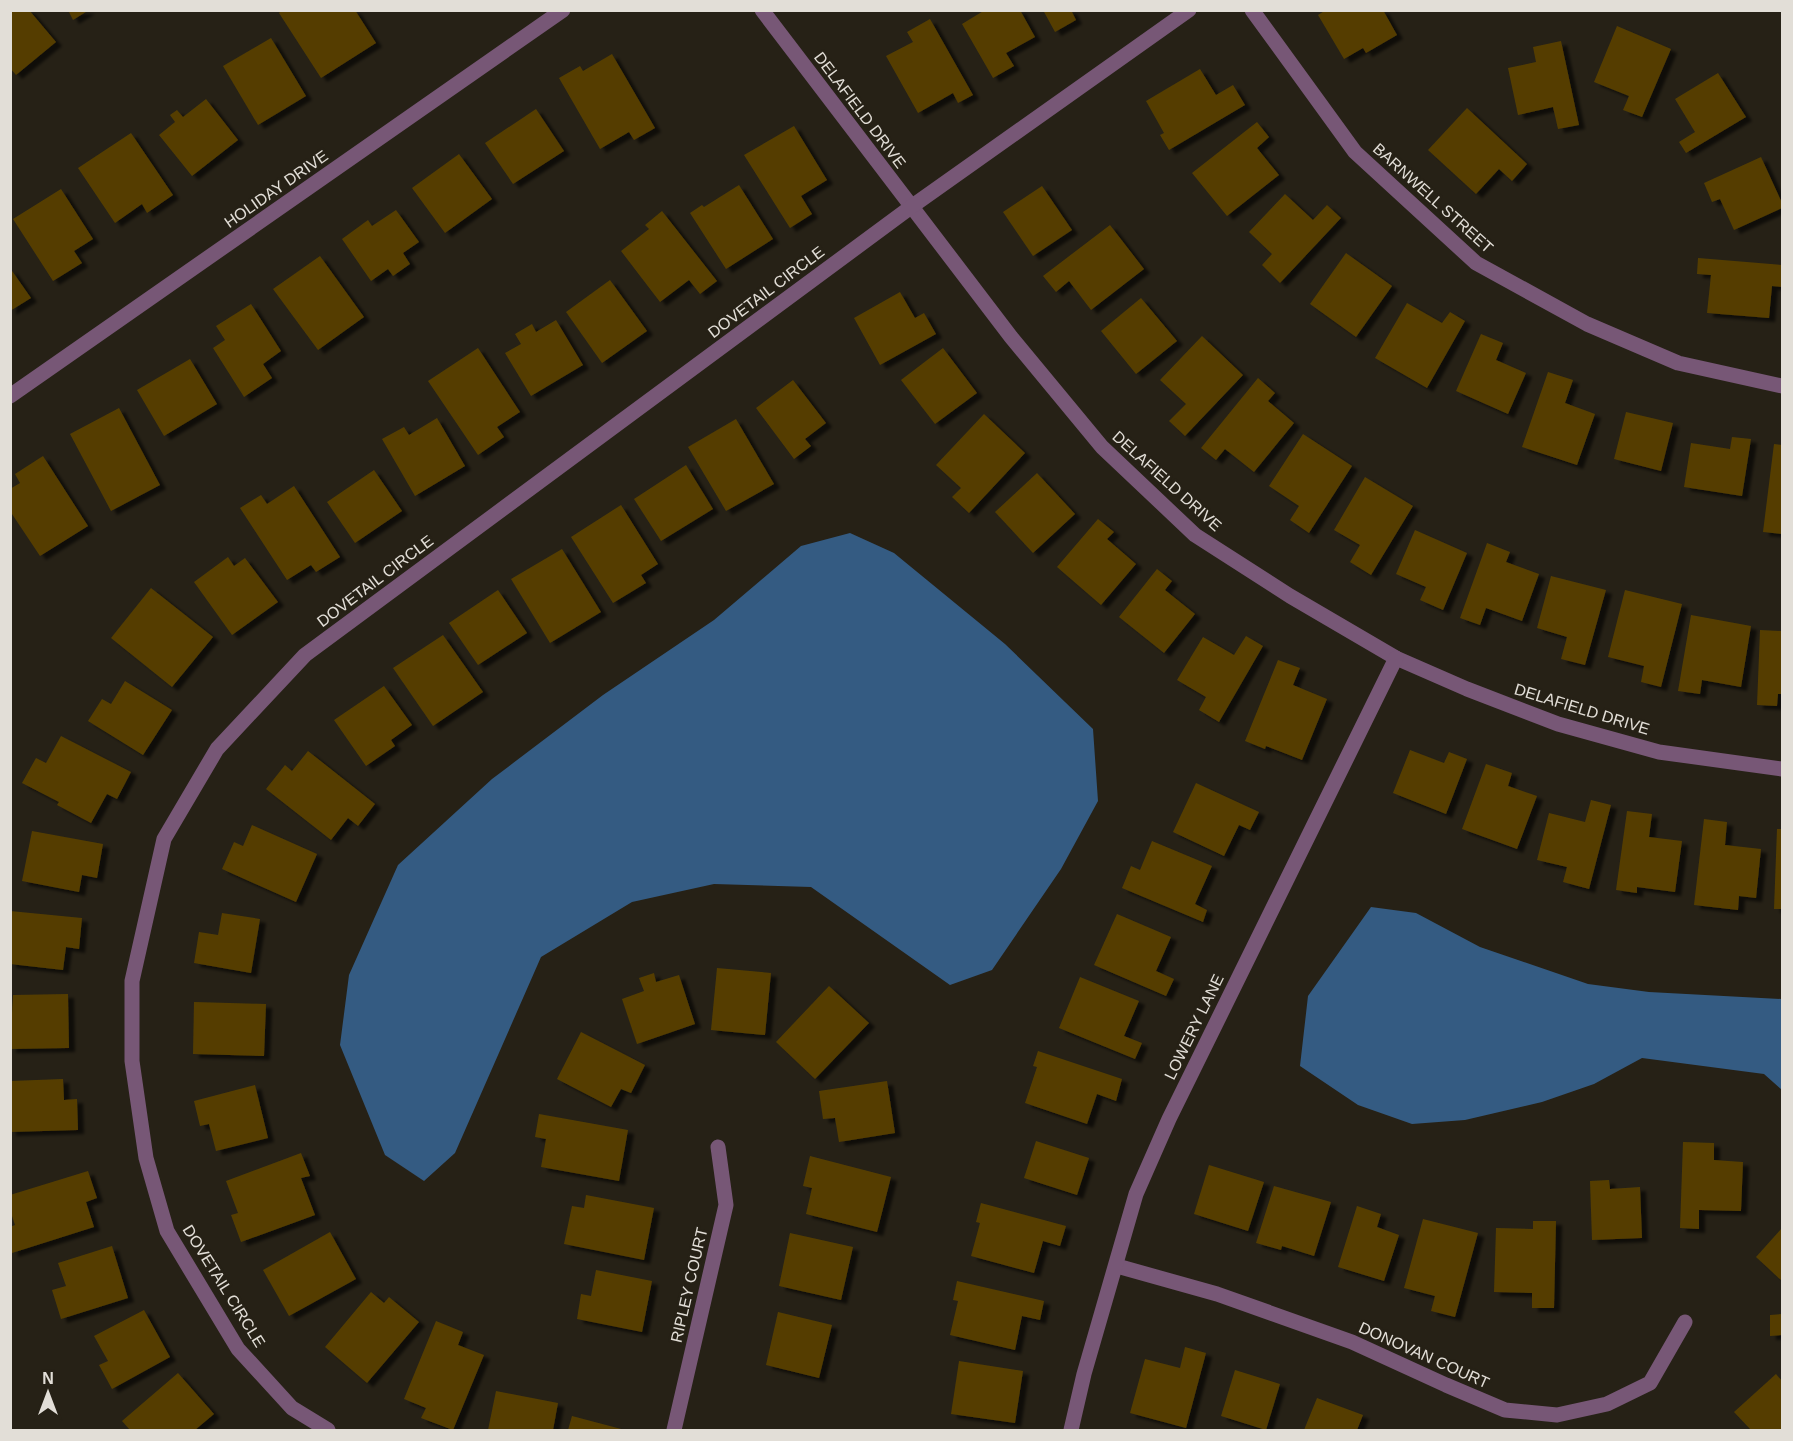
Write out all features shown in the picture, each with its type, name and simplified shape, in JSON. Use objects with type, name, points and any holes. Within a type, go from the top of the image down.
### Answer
[{"type":"street","name":"HOLIDAY DRIVE","points":[[10,396],[563,10]]},
{"type":"street","name":"DELAFIELD DRIVE","points":[[762,10],[1011,337],[1102,447],[1195,535],[1290,596],[1396,658],[1467,690],[1558,724],[1659,752],[1782,769]]},
{"type":"street","name":"DOVETAIL CIRCLE","points":[[328,1431],[292,1408],[238,1349],[167,1231],[146,1158],[132,1061],[132,981],[164,840],[217,749],[305,655],[911,207],[1189,10]]},
{"type":"street","name":"BARNWELL STREET","points":[[1252,10],[1355,152],[1476,263],[1587,324],[1678,363],[1782,386]]},
{"type":"street","name":"LOWERY LANE","points":[[1071,1431],[1084,1374],[1136,1194],[1169,1119],[1396,658]]},
{"type":"street","name":"RIPLEY COURT","points":[[674,1431],[726,1205],[717,1147]]},
{"type":"street","name":"DONOVAN COURT","points":[[1117,1266],[1217,1294],[1352,1342],[1505,1410],[1557,1415],[1607,1404],[1650,1383],[1685,1322]]},
{"type":"water","points":[[850,533],[894,553],[1005,644],[1093,729],[1098,801],[1061,869],[992,970],[950,985],[811,887],[714,884],[632,902],[541,957],[455,1153],[424,1181],[385,1155],[340,1045],[349,975],[398,865],[492,779],[603,695],[714,620],[801,546]]},
{"type":"water","points":[[1371,907],[1416,913],[1480,947],[1588,984],[1649,992],[1782,999],[1782,1090],[1764,1074],[1642,1058],[1594,1084],[1542,1102],[1465,1120],[1412,1124],[1358,1105],[1300,1066],[1308,996]]},
{"type":"building","points":[[10,10],[29,10],[56,42],[16,75],[10,68]]},
{"type":"building","points":[[68,10],[89,10],[73,20]]},
{"type":"building","points":[[282,10],[355,10],[376,43],[321,78],[279,13]]},
{"type":"building","points":[[985,10],[1020,10],[1035,37],[1006,53],[1014,66],[993,78],[962,24]]},
{"type":"building","points":[[1043,10],[1071,10],[1076,20],[1055,32]]},
{"type":"building","points":[[1326,10],[1383,10],[1397,35],[1366,53],[1363,48],[1344,59],[1318,15]]},
{"type":"building","points":[[930,19],[973,95],[958,103],[953,93],[918,113],[886,56],[913,42],[907,32]]},
{"type":"building","points":[[1617,26],[1671,49],[1642,117],[1623,110],[1629,96],[1594,82]]},
{"type":"building","points":[[271,38],[306,96],[258,125],[223,66]]},
{"type":"building","points":[[1561,41],[1579,125],[1558,129],[1553,107],[1518,115],[1508,68],[1536,62],[1533,47]]},
{"type":"building","points":[[612,54],[655,128],[634,140],[629,132],[600,149],[559,78],[580,66],[583,71]]},
{"type":"building","points":[[1200,69],[1216,95],[1233,85],[1245,105],[1169,150],[1160,135],[1164,133],[1146,101]]},
{"type":"building","points":[[1718,73],[1746,117],[1686,153],[1679,142],[1695,132],[1675,99]]},
{"type":"building","points":[[206,99],[238,140],[192,176],[159,135],[175,122],[170,115],[177,110],[183,117]]},
{"type":"building","points":[[1467,108],[1527,164],[1512,181],[1499,169],[1476,194],[1428,150]]},
{"type":"building","points":[[536,109],[564,151],[513,184],[485,143]]},
{"type":"building","points":[[1257,122],[1269,137],[1257,148],[1279,175],[1227,216],[1192,173]]},
{"type":"building","points":[[794,126],[827,180],[801,196],[812,214],[790,228],[744,155]]},
{"type":"building","points":[[131,133],[173,195],[147,213],[142,204],[115,223],[78,168]]},
{"type":"building","points":[[459,154],[492,199],[445,233],[412,188]]},
{"type":"building","points":[[1761,157],[1782,203],[1782,208],[1734,230],[1720,199],[1712,202],[1704,183]]},
{"type":"building","points":[[739,185],[773,239],[726,269],[690,213]]},
{"type":"building","points":[[1042,186],[1072,230],[1033,256],[1003,212]]},
{"type":"building","points":[[61,189],[93,239],[74,251],[82,263],[53,281],[13,219]]},
{"type":"building","points":[[1285,194],[1313,220],[1327,205],[1341,218],[1280,283],[1262,265],[1272,254],[1249,232]]},
{"type":"building","points":[[396,210],[419,242],[403,253],[410,264],[393,276],[388,269],[371,281],[342,239],[368,220],[372,226]]},
{"type":"building","points":[[662,211],[717,281],[700,294],[689,280],[660,302],[621,251],[649,229],[645,225]]},
{"type":"building","points":[[1110,225],[1144,269],[1091,310],[1069,281],[1056,292],[1043,276]]},
{"type":"building","points":[[1346,253],[1392,286],[1356,337],[1310,304]]},
{"type":"building","points":[[320,256],[364,317],[318,350],[273,289]]},
{"type":"building","points":[[1698,258],[1782,265],[1782,287],[1772,286],[1769,318],[1707,313],[1711,275],[1697,274]]},
{"type":"building","points":[[10,268],[31,298],[10,311]]},
{"type":"building","points":[[610,280],[647,331],[602,363],[566,312]]},
{"type":"building","points":[[900,292],[915,318],[924,313],[936,334],[880,365],[854,318]]},
{"type":"building","points":[[1141,298],[1177,341],[1136,374],[1101,331]]},
{"type":"building","points":[[1407,303],[1442,323],[1450,312],[1465,321],[1427,388],[1375,358]]},
{"type":"building","points":[[251,304],[281,351],[263,364],[272,378],[244,397],[213,348],[225,340],[216,326]]},
{"type":"building","points":[[556,320],[583,365],[531,396],[505,353],[521,344],[515,334],[532,324],[536,332]]},
{"type":"building","points":[[1481,334],[1503,343],[1496,360],[1526,373],[1508,414],[1456,391]]},
{"type":"building","points":[[1202,336],[1243,375],[1185,436],[1169,421],[1186,404],[1160,380]]},
{"type":"building","points":[[478,348],[520,412],[497,427],[504,437],[478,455],[428,381]]},
{"type":"building","points":[[943,348],[977,393],[935,424],[901,380]]},
{"type":"building","points":[[190,359],[217,404],[164,436],[137,390]]},
{"type":"building","points":[[1548,372],[1573,380],[1565,403],[1595,414],[1577,465],[1522,447]]},
{"type":"building","points":[[1258,378],[1275,393],[1268,401],[1294,423],[1254,472],[1225,449],[1216,460],[1201,448]]},
{"type":"building","points":[[793,380],[826,423],[805,439],[811,446],[794,459],[756,408]]},
{"type":"building","points":[[119,408],[160,485],[111,511],[70,434]]},
{"type":"building","points":[[1626,412],[1673,423],[1661,471],[1614,459]]},
{"type":"building","points":[[984,414],[1025,453],[969,513],[952,497],[961,488],[936,465]]},
{"type":"building","points":[[437,418],[465,466],[415,496],[382,439],[404,427],[409,435]]},
{"type":"building","points":[[736,419],[774,484],[726,511],[688,447]]},
{"type":"building","points":[[1303,434],[1352,466],[1309,533],[1290,520],[1299,506],[1269,486]]},
{"type":"building","points":[[1732,437],[1751,439],[1742,496],[1684,487],[1691,443],[1730,449]]},
{"type":"building","points":[[1774,444],[1782,445],[1782,534],[1763,532]]},
{"type":"building","points":[[43,456],[88,526],[40,556],[10,511],[10,489],[20,483],[15,474]]},
{"type":"building","points":[[686,465],[713,509],[661,541],[634,499]]},
{"type":"building","points":[[374,470],[402,511],[355,543],[327,502]]},
{"type":"building","points":[[1037,473],[1075,514],[1033,553],[995,512]]},
{"type":"building","points":[[1365,477],[1413,506],[1371,575],[1350,562],[1360,545],[1334,530]]},
{"type":"building","points":[[294,486],[340,557],[316,572],[311,565],[287,580],[240,508],[261,495],[267,504]]},
{"type":"building","points":[[621,505],[658,564],[641,575],[646,583],[613,603],[571,537]]},
{"type":"building","points":[[1098,519],[1114,532],[1107,539],[1136,564],[1101,605],[1057,567]]},
{"type":"building","points":[[1415,530],[1467,553],[1443,610],[1420,600],[1426,587],[1396,574]]},
{"type":"building","points":[[1487,543],[1510,552],[1506,562],[1539,574],[1522,621],[1486,608],[1480,625],[1460,618]]},
{"type":"building","points":[[562,549],[601,612],[550,643],[511,579]]},
{"type":"building","points":[[228,557],[234,566],[245,558],[278,602],[232,635],[194,582]]},
{"type":"building","points":[[1157,569],[1172,581],[1165,590],[1195,614],[1164,653],[1119,617]]},
{"type":"building","points":[[1551,576],[1606,590],[1585,665],[1561,659],[1567,637],[1537,628]]},
{"type":"building","points":[[151,588],[213,637],[172,687],[111,638]]},
{"type":"building","points":[[498,590],[527,633],[478,665],[449,623]]},
{"type":"building","points":[[1625,590],[1682,604],[1661,687],[1641,682],[1644,666],[1608,657]]},
{"type":"building","points":[[1691,615],[1751,626],[1741,687],[1702,680],[1700,694],[1678,691]]},
{"type":"building","points":[[1760,630],[1782,631],[1782,694],[1778,694],[1777,706],[1757,705]]},
{"type":"building","points":[[443,635],[483,692],[433,726],[393,668]]},
{"type":"building","points":[[1246,636],[1263,646],[1219,722],[1199,710],[1206,697],[1177,680],[1203,637],[1234,655]]},
{"type":"building","points":[[1278,660],[1300,668],[1293,685],[1327,699],[1302,760],[1266,746],[1265,749],[1245,741]]},
{"type":"building","points":[[125,681],[172,710],[143,755],[88,721],[102,699],[111,704]]},
{"type":"building","points":[[384,686],[412,725],[391,740],[395,746],[366,766],[334,720]]},
{"type":"building","points":[[61,736],[131,772],[117,799],[107,794],[91,823],[57,805],[59,802],[22,783],[36,758],[46,763]]},
{"type":"building","points":[[1410,750],[1444,763],[1449,752],[1467,759],[1446,814],[1393,793]]},
{"type":"building","points":[[308,751],[375,804],[358,826],[348,818],[331,840],[266,789],[285,765],[292,771]]},
{"type":"building","points":[[1486,764],[1512,773],[1508,786],[1537,796],[1517,849],[1462,829]]},
{"type":"building","points":[[1196,783],[1259,812],[1250,830],[1239,825],[1224,856],[1173,832]]},
{"type":"building","points":[[1591,800],[1611,805],[1589,889],[1563,882],[1567,867],[1537,860],[1549,813],[1585,822]]},
{"type":"building","points":[[1627,811],[1652,814],[1649,837],[1682,841],[1675,892],[1637,887],[1637,893],[1616,890]]},
{"type":"building","points":[[1704,819],[1727,822],[1725,845],[1761,849],[1756,898],[1739,896],[1738,910],[1694,905]]},
{"type":"building","points":[[252,825],[317,854],[296,902],[222,869],[234,842],[243,846]]},
{"type":"building","points":[[1777,829],[1782,829],[1782,909],[1774,909]]},
{"type":"building","points":[[32,831],[103,844],[97,878],[82,875],[79,892],[22,881]]},
{"type":"building","points":[[1152,841],[1212,866],[1195,904],[1207,910],[1203,922],[1122,888],[1131,866],[1140,870]]},
{"type":"building","points":[[10,911],[82,918],[79,949],[66,947],[63,970],[10,964]]},
{"type":"building","points":[[222,913],[260,919],[251,973],[194,963],[199,932],[218,935]]},
{"type":"building","points":[[1117,914],[1171,937],[1156,971],[1174,979],[1166,996],[1094,965]]},
{"type":"building","points":[[717,968],[771,973],[765,1035],[711,1030]]},
{"type":"building","points":[[654,973],[656,982],[679,975],[695,1024],[637,1044],[622,999],[644,991],[639,978]]},
{"type":"building","points":[[1080,977],[1139,1001],[1124,1036],[1142,1043],[1135,1059],[1059,1028]]},
{"type":"building","points":[[829,986],[869,1023],[815,1079],[776,1042]]},
{"type":"building","points":[[68,994],[69,1048],[10,1049],[13,995]]},
{"type":"building","points":[[194,1002],[266,1004],[264,1056],[193,1054]]},
{"type":"building","points":[[581,1032],[645,1065],[631,1093],[621,1089],[611,1107],[557,1079]]},
{"type":"building","points":[[1038,1051],[1122,1079],[1116,1101],[1097,1094],[1087,1124],[1025,1103],[1037,1067],[1033,1066]]},
{"type":"building","points":[[63,1079],[64,1100],[77,1099],[78,1130],[10,1132],[10,1081]]},
{"type":"building","points":[[887,1081],[895,1133],[839,1142],[835,1118],[823,1119],[819,1091]]},
{"type":"building","points":[[255,1085],[268,1138],[216,1151],[209,1124],[200,1126],[194,1101]]},
{"type":"building","points":[[539,1114],[628,1130],[619,1181],[541,1167],[546,1139],[535,1137]]},
{"type":"building","points":[[1036,1141],[1089,1158],[1077,1195],[1024,1178]]},
{"type":"building","points":[[1683,1142],[1714,1143],[1714,1160],[1743,1162],[1741,1211],[1699,1210],[1699,1229],[1680,1228]]},
{"type":"building","points":[[301,1153],[310,1176],[301,1178],[315,1215],[241,1242],[231,1215],[238,1213],[226,1181]]},
{"type":"building","points":[[810,1156],[891,1177],[877,1232],[806,1214],[812,1188],[803,1186]]},
{"type":"building","points":[[1209,1165],[1264,1182],[1248,1231],[1194,1214]]},
{"type":"building","points":[[88,1171],[97,1198],[86,1202],[94,1227],[12,1253],[10,1227],[15,1225],[10,1210],[10,1195]]},
{"type":"building","points":[[1609,1180],[1610,1189],[1640,1187],[1642,1238],[1592,1240],[1590,1181]]},
{"type":"building","points":[[1274,1186],[1331,1202],[1314,1256],[1282,1246],[1281,1250],[1256,1243]]},
{"type":"building","points":[[586,1195],[654,1208],[644,1260],[564,1244],[572,1206],[584,1208]]},
{"type":"building","points":[[981,1203],[1066,1226],[1060,1246],[1043,1241],[1034,1273],[971,1256],[980,1223],[976,1222]]},
{"type":"building","points":[[1357,1206],[1381,1214],[1377,1227],[1399,1235],[1384,1281],[1338,1267]]},
{"type":"building","points":[[1423,1219],[1478,1233],[1455,1317],[1431,1311],[1435,1296],[1404,1288]]},
{"type":"building","points":[[1533,1221],[1556,1221],[1554,1308],[1532,1308],[1532,1293],[1494,1292],[1496,1228],[1533,1229]]},
{"type":"building","points":[[1782,1228],[1782,1281],[1756,1257]]},
{"type":"building","points":[[330,1232],[356,1279],[289,1316],[263,1270]]},
{"type":"building","points":[[790,1233],[853,1247],[841,1300],[779,1286]]},
{"type":"building","points":[[112,1246],[128,1298],[61,1319],[52,1290],[66,1286],[58,1263]]},
{"type":"building","points":[[596,1270],[652,1281],[642,1332],[577,1319],[581,1294],[591,1296]]},
{"type":"building","points":[[957,1281],[1044,1301],[1040,1320],[1022,1316],[1015,1350],[950,1335],[958,1301],[953,1300]]},
{"type":"building","points":[[371,1292],[384,1303],[389,1297],[419,1322],[367,1383],[325,1347]]},
{"type":"building","points":[[144,1310],[170,1357],[112,1389],[99,1365],[108,1361],[94,1336]]},
{"type":"building","points":[[778,1312],[832,1325],[819,1378],[766,1365]]},
{"type":"building","points":[[1782,1314],[1782,1335],[1770,1336],[1770,1315]]},
{"type":"building","points":[[436,1321],[463,1332],[458,1345],[484,1355],[453,1430],[421,1418],[426,1408],[404,1399]]},
{"type":"building","points":[[1185,1347],[1206,1353],[1186,1428],[1130,1413],[1145,1359],[1180,1368]]},
{"type":"building","points":[[959,1361],[1023,1371],[1015,1423],[951,1414]]},
{"type":"building","points":[[1235,1370],[1280,1384],[1266,1430],[1221,1416]]},
{"type":"building","points":[[178,1373],[214,1414],[195,1430],[130,1430],[122,1421]]},
{"type":"building","points":[[1776,1374],[1782,1381],[1782,1430],[1751,1430],[1734,1412]]},
{"type":"building","points":[[496,1391],[558,1403],[553,1430],[488,1430]]},
{"type":"building","points":[[1317,1398],[1363,1415],[1357,1430],[1304,1430]]},
{"type":"building","points":[[572,1416],[625,1430],[568,1430]]}]
